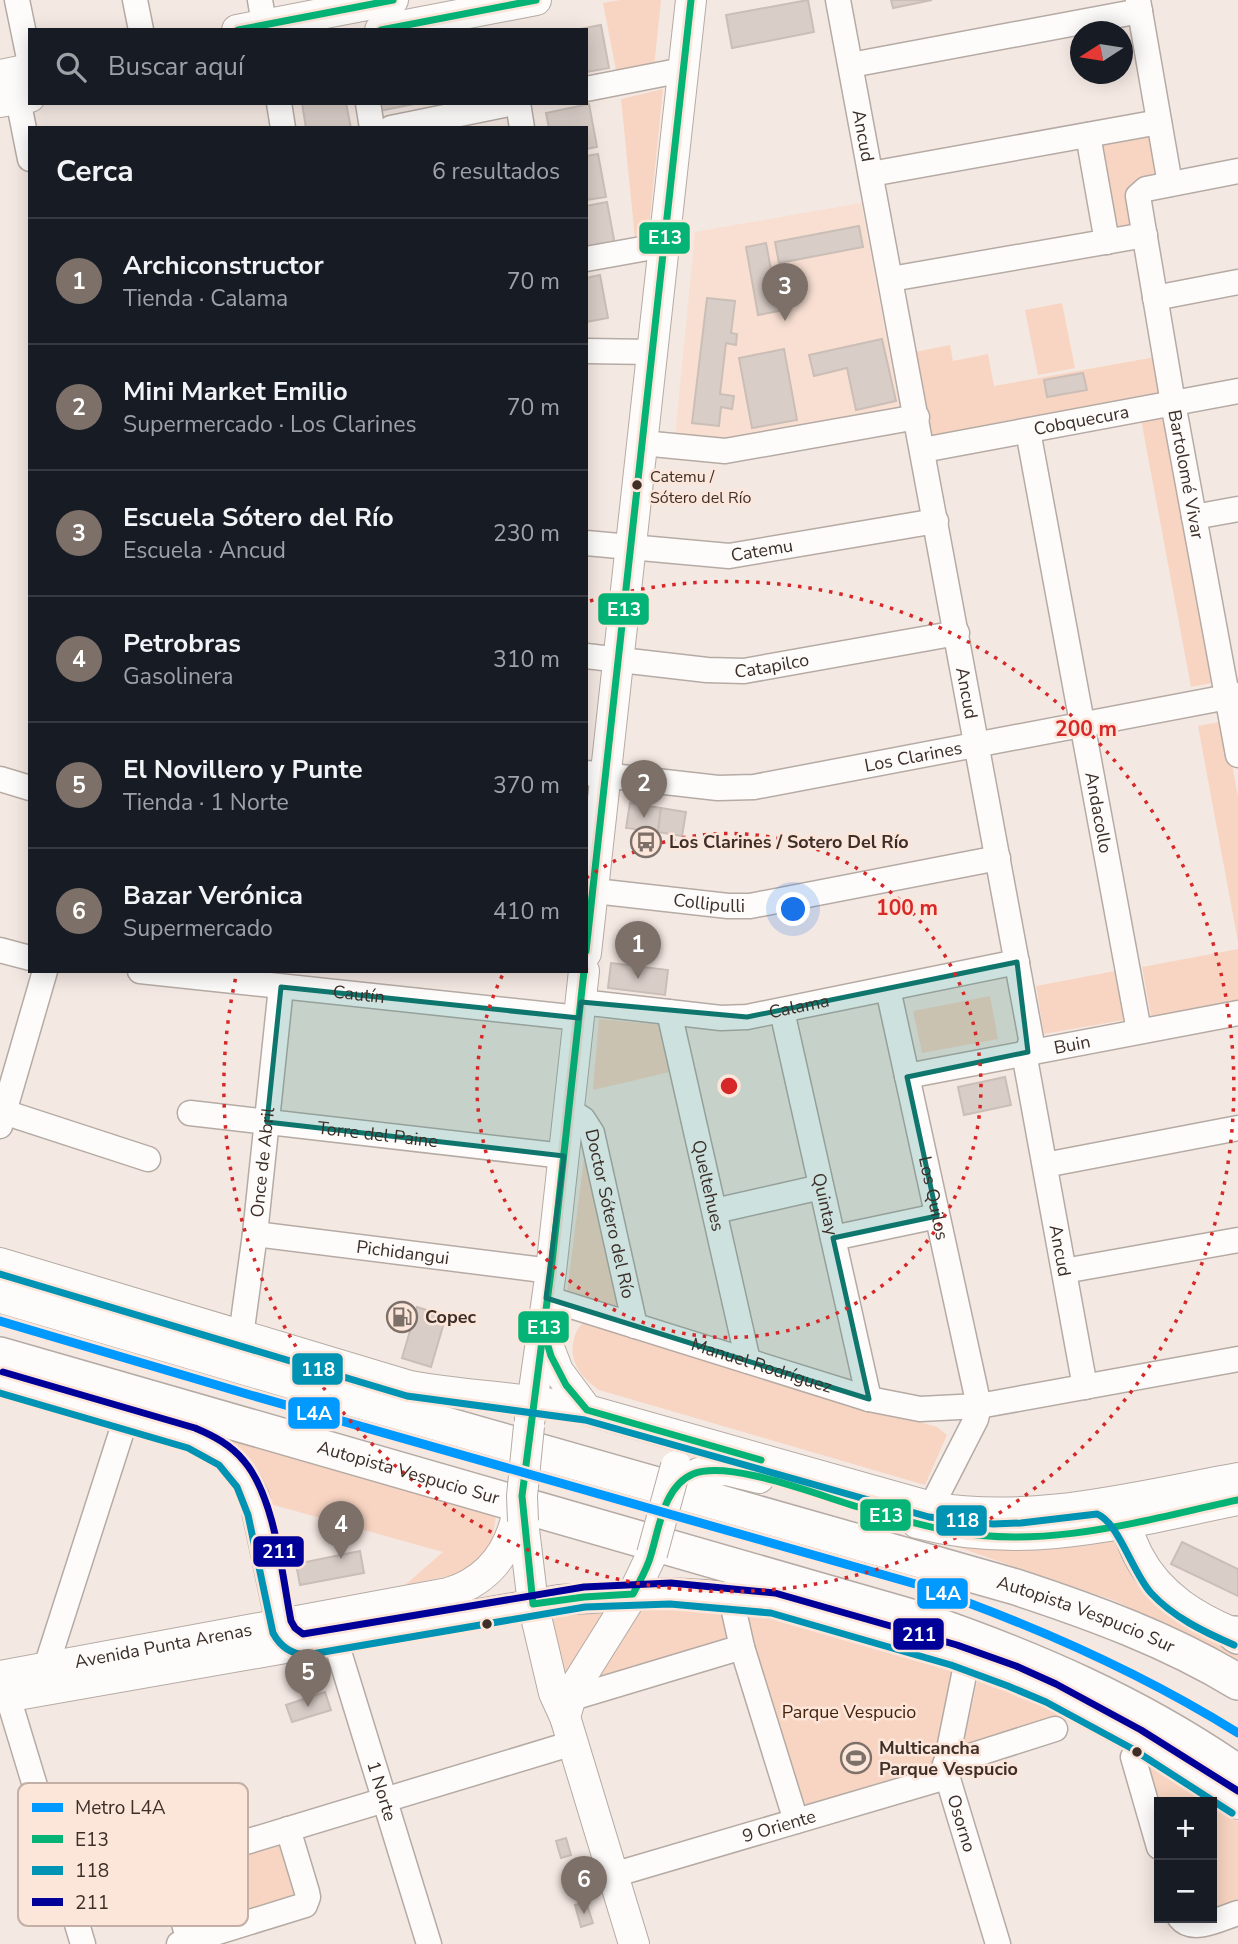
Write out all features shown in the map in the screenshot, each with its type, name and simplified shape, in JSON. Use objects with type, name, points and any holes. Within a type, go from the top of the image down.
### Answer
[{"type":"highway","name":"Autopista Vespucio Sur","points":[[0,1295],[326,1391],[1005,1583],[1109,1620],[1238,1682]]},
{"type":"highway","name":"Autopista Vespucio Sur","points":[[0,1355],[918,1619],[1029,1658],[1072,1677],[1153,1719],[1238,1773]]},
{"type":"main road","points":[[257,21],[393,0]]},
{"type":"main road","points":[[400,28],[481,20],[536,0]]},
{"type":"main road","points":[[588,922],[596,774],[619,660],[691,0]]},
{"type":"main road","points":[[0,75],[28,69]]},
{"type":"main road","name":"Doctor Sótero del Río","points":[[584,973],[520,1512],[533,1604],[554,1693],[569,1720],[634,1944]]},
{"type":"main road","points":[[0,1263],[410,1386],[531,1413],[587,1410],[931,1507],[993,1514],[1020,1513],[1098,1503],[1238,1478]]},
{"type":"main road","points":[[547,1299],[558,1371],[587,1410]]},
{"type":"main road","points":[[0,1382],[202,1441],[221,1453],[241,1472],[259,1510],[281,1624],[289,1638],[304,1645]]},
{"type":"main road","points":[[569,1720],[652,1554],[682,1478],[673,1446],[665,1432]]},
{"type":"main road","points":[[682,1478],[719,1470],[734,1471],[901,1519],[961,1533],[989,1536],[1042,1536],[1238,1500]]},
{"type":"main road","points":[[1098,1503],[1115,1511],[1124,1523],[1142,1563],[1166,1593],[1189,1610],[1237,1635]]},
{"type":"main road","name":"Avenida Punta Arenas","points":[[3,1690],[46,1667],[457,1590],[481,1577],[499,1558],[510,1541],[520,1512]]},
{"type":"main road","name":"Avenida Punta Arenas","points":[[3,1690],[304,1645],[584,1597],[670,1593],[731,1598],[773,1603],[813,1613],[967,1660],[1051,1693],[1168,1758],[1238,1804]]},
{"type":"street","points":[[18,0],[28,52]]},
{"type":"street","points":[[135,0],[141,28]]},
{"type":"street","name":"Ancud","points":[[838,0],[1031,1039],[1026,1065],[1085,1387]]},
{"type":"street","points":[[851,65],[1139,6],[1170,184],[1238,171]]},
{"type":"street","points":[[588,89],[683,70]]},
{"type":"street","points":[[16,99],[28,150]]},
{"type":"street","points":[[279,105],[283,126]]},
{"type":"street","points":[[368,105],[372,126]]},
{"type":"street","points":[[401,126],[504,105]]},
{"type":"street","points":[[510,105],[521,126]]},
{"type":"street","points":[[871,174],[1159,122]]},
{"type":"street","points":[[1088,135],[1107,242]]},
{"type":"street","name":"Bartolomé Vivar","points":[[1170,184],[1146,188],[1139,192],[1138,200],[1194,517],[1233,696],[1238,755]]},
{"type":"street","points":[[891,279],[1144,235]]},
{"type":"street","points":[[588,259],[664,245]]},
{"type":"street","points":[[1155,298],[1238,282]]},
{"type":"street","points":[[588,351],[652,352]]},
{"type":"street","name":"Cobquecura","points":[[923,450],[1238,391]]},
{"type":"street","points":[[642,443],[725,451],[917,417]]},
{"type":"street","name":"Andacollo","points":[[1028,431],[1139,1031]]},
{"type":"street","points":[[1194,517],[1238,509]]},
{"type":"street","name":"Catemu","points":[[588,543],[703,556],[744,555],[936,521]]},
{"type":"street","name":"Catapilco","points":[[588,656],[707,670],[744,671],[957,633]]},
{"type":"street","name":"Los Clarines","points":[[596,774],[718,788],[743,788],[1233,696]]},
{"type":"street","points":[[0,779],[28,788]]},
{"type":"street","name":"Collipulli","points":[[590,890],[728,906],[750,906],[998,858]]},
{"type":"street","points":[[0,950],[28,957]]},
{"type":"street","name":"Calama","points":[[580,1010],[669,1012],[735,1018],[782,1011],[1017,962]]},
{"type":"street","points":[[44,973],[2,1119],[148,1159]]},
{"type":"street","name":"Cautín","points":[[187,974],[580,1010]]},
{"type":"street","name":"Once de Abril","points":[[241,1336],[267,1122],[293,982]]},
{"type":"street","name":"Los Quilos","points":[[888,989],[979,1406]]},
{"type":"street","name":"Quintay","points":[[782,1011],[869,1399]]},
{"type":"street","name":"Queltehues","points":[[669,1012],[748,1361]]},
{"type":"street","name":"Buin","points":[[907,1076],[1238,1013]]},
{"type":"street","name":"Doctor Sótero del Río","points":[[569,1110],[583,1119],[592,1133],[635,1326]]},
{"type":"street","name":"Torre del Paine","points":[[190,1113],[564,1156]]},
{"type":"street","points":[[1045,1165],[1238,1128]]},
{"type":"street","points":[[715,1211],[821,1187]]},
{"type":"street","points":[[833,1238],[937,1216]]},
{"type":"street","name":"Pichidangui","points":[[255,1234],[547,1299]]},
{"type":"street","points":[[1064,1271],[1238,1240]]},
{"type":"street","name":"Manuel Rodríguez","points":[[547,1299],[869,1399],[920,1409],[979,1406],[1238,1359]]},
{"type":"street","points":[[931,1507],[973,1426],[979,1406]]},
{"type":"street","points":[[46,1667],[126,1418]]},
{"type":"street","points":[[731,1598],[742,1647],[796,1821]]},
{"type":"street","name":"1 Norte","points":[[335,1639],[429,1944]]},
{"type":"street","points":[[248,1841],[385,1800],[742,1647]]},
{"type":"street","name":"Osorno","points":[[967,1660],[945,1770],[998,1944]]},
{"type":"street","points":[[3,1690],[32,1783]]},
{"type":"street","name":"9 Oriente","points":[[613,1875],[796,1821],[1055,1729]]},
{"type":"street","points":[[1133,1757],[1154,1830]]},
{"type":"street","points":[[248,1922],[305,1905],[308,1896],[288,1829]]},
{"type":"street","points":[[1217,1919],[1238,1913]]},
{"type":"street","points":[[1185,1923],[1195,1926],[1205,1923]]},
{"type":"street","points":[[77,1926],[83,1944]]},
{"type":"street","points":[[184,1942],[236,1926]]},
{"type":"highlighted area","points":[[1017,962],[1028,1052],[907,1077],[937,1216],[833,1238],[869,1399],[546,1298],[564,1156],[267,1122],[281,987],[579,1018],[581,1002],[747,1017]]},
{"type":"shaded area","points":[[861,203],[900,410],[726,443],[675,437],[695,232]]},
{"type":"green space","points":[[620,0],[661,0],[654,68],[617,75],[603,3]]},
{"type":"green space","points":[[663,89],[648,237],[635,239],[621,99]]},
{"type":"green space","points":[[1154,125],[1164,180],[1135,185],[1138,231],[1110,236],[1092,137]]},
{"type":"green space","points":[[1062,303],[1075,368],[1038,375],[1025,310]]},
{"type":"green space","points":[[950,345],[953,361],[988,354],[994,386],[1161,356],[1170,403],[933,446],[915,352]]},
{"type":"green space","points":[[1166,410],[1217,682],[1191,687],[1140,414]]},
{"type":"green space","points":[[1224,721],[1238,797],[1238,942],[1198,726]]},
{"type":"green space","points":[[1238,949],[1238,1006],[1152,1022],[1142,967]]},
{"type":"green space","points":[[1120,970],[1129,1019],[1044,1034],[1036,986]]},
{"type":"green space","points":[[990,996],[998,1039],[922,1053],[913,1011]]},
{"type":"green space","points":[[599,1019],[664,1025],[674,1071],[593,1090]]},
{"type":"green space","points":[[585,1150],[617,1307],[567,1293]]},
{"type":"green space","points":[[586,1321],[637,1340],[937,1427],[947,1435],[925,1485],[599,1390],[582,1375],[573,1355],[576,1333]]},
{"type":"green space","points":[[215,1434],[496,1516],[490,1552],[468,1572],[405,1585],[443,1552],[270,1504],[256,1472],[242,1456]]},
{"type":"green space","points":[[1118,1534],[1238,1652],[1238,1661],[1200,1640],[1113,1600],[931,1538]]},
{"type":"green space","points":[[611,1601],[562,1692],[548,1610]]},
{"type":"green space","points":[[633,1606],[730,1606],[738,1641],[586,1683]]},
{"type":"green space","name":"Parque Vespucio","points":[[747,1608],[953,1668],[937,1765],[806,1805],[800,1804],[742,1614]]},
{"type":"green space","points":[[978,1677],[1071,1716],[963,1748]]},
{"type":"green space","points":[[1146,1759],[1206,1797],[1154,1797]]},
{"type":"green space","points":[[1217,1806],[1238,1822],[1238,1905],[1217,1911]]},
{"type":"green space","points":[[283,1842],[299,1903],[248,1917],[248,1852]]},
{"type":"green space","points":[[194,1926],[217,1926],[196,1932]]},
{"type":"building","points":[[808,0],[814,32],[732,48],[726,15]]},
{"type":"building","points":[[891,0],[932,0],[893,8]]},
{"type":"building","points":[[601,25],[609,68],[588,72],[588,28],[585,28]]},
{"type":"building","points":[[588,104],[597,147],[588,149],[588,126],[549,126],[546,113]]},
{"type":"building","points":[[302,105],[346,105],[351,126],[306,126]]},
{"type":"building","points":[[378,105],[409,105],[379,111]]},
{"type":"building","points":[[598,154],[606,197],[588,200],[588,156]]},
{"type":"building","points":[[607,202],[615,245],[588,250],[588,206]]},
{"type":"building","points":[[859,226],[863,247],[779,263],[775,242]]},
{"type":"building","points":[[766,243],[779,311],[758,315],[746,247]]},
{"type":"building","points":[[600,275],[608,318],[588,322],[588,278]]},
{"type":"building","points":[[707,298],[735,301],[731,333],[737,334],[736,345],[726,343],[720,394],[734,396],[732,409],[721,407],[719,426],[692,423]]},
{"type":"building","points":[[882,339],[896,401],[856,410],[847,368],[814,376],[809,355]]},
{"type":"building","points":[[784,349],[797,420],[752,428],[739,358]]},
{"type":"building","points":[[1083,373],[1087,390],[1047,397],[1044,380]]},
{"type":"building","points":[[630,803],[661,808],[658,832],[626,828]]},
{"type":"building","points":[[661,808],[686,812],[682,836],[658,832]]},
{"type":"building","points":[[611,963],[668,970],[665,995],[608,988]]},
{"type":"building","points":[[1005,1077],[1011,1105],[964,1115],[958,1087]]},
{"type":"building","points":[[417,1307],[446,1316],[431,1367],[402,1358]]},
{"type":"building","points":[[1182,1542],[1238,1569],[1238,1596],[1171,1564]]},
{"type":"building","points":[[360,1551],[364,1573],[300,1585],[296,1564]]},
{"type":"building","points":[[325,1692],[331,1710],[292,1722],[286,1705]]},
{"type":"building","points":[[566,1838],[571,1855],[561,1858],[556,1841]]},
{"type":"building","points":[[586,1902],[593,1923],[581,1927],[575,1905]]},
{"type":"metro line","name":"L4A","points":[[0,1321],[919,1585],[1083,1650],[1161,1689],[1238,1733]]},
{"type":"transit line","name":"E13","points":[[248,28],[393,0]]},
{"type":"transit line","name":"E13","points":[[391,28],[536,0]]},
{"type":"transit line","name":"E13","points":[[588,933],[691,0]]},
{"type":"transit line","name":"E13","points":[[584,973],[551,1271],[522,1496],[533,1604],[633,1594],[647,1565],[663,1512],[674,1489],[693,1474],[709,1471],[751,1475],[915,1523],[986,1536],[1023,1537],[1095,1530],[1238,1500]]},
{"type":"transit line","name":"118","points":[[0,1274],[407,1396],[585,1420],[929,1517],[993,1524],[1097,1514],[1112,1527],[1144,1584],[1160,1602],[1190,1623],[1234,1645]]},
{"type":"transit line","name":"E13","points":[[543,1318],[542,1326],[551,1356],[566,1385],[587,1410],[761,1460]]},
{"type":"transit line","name":"211","points":[[3,1372],[195,1428],[234,1450],[255,1476],[263,1495],[276,1537],[291,1621],[303,1634],[584,1587],[671,1583],[775,1593],[957,1645],[1016,1666],[1056,1684],[1141,1730],[1238,1791]]},
{"type":"transit line","name":"118","points":[[0,1393],[188,1448],[219,1465],[237,1487],[248,1515],[273,1633],[279,1642],[295,1653],[306,1655],[585,1607],[670,1604],[771,1613],[951,1665],[1046,1702],[1131,1748],[1232,1813]]},
{"type":"place","name":"Escuela Sótero del Río","points":[[785,321]]},
{"type":"place","name":"Catemu / Sótero del Río","points":[[637,485]]},
{"type":"place","name":"Mini Market Emilio","points":[[644,818]]},
{"type":"place","name":"Los Clarines / Sotero Del Río","points":[[646,842]]},
{"type":"place","name":"Archiconstructor","points":[[638,979]]},
{"type":"place","name":"Copec","points":[[402,1317]]},
{"type":"place","name":"Petrobras","points":[[341,1559]]},
{"type":"place","name":"El Novillero y Punte","points":[[308,1707]]},
{"type":"place","name":"Multicancha Parque Vespucio","points":[[856,1758]]},
{"type":"place","name":"Bazar Verónica","points":[[584,1914]]}]
